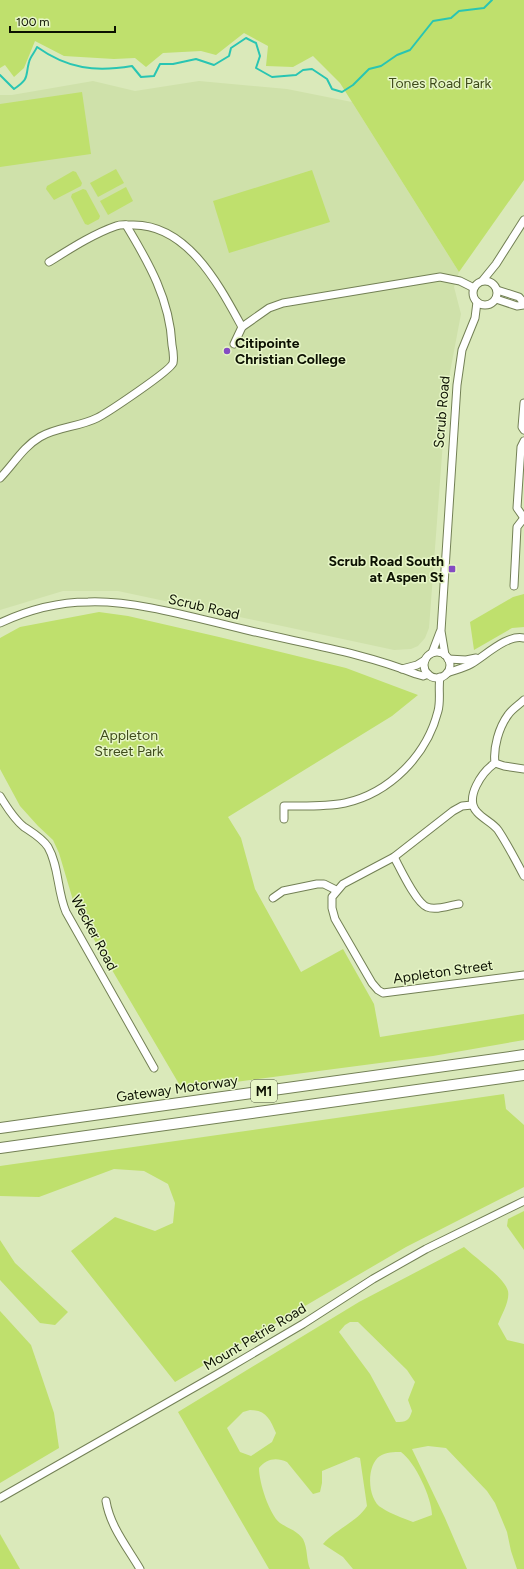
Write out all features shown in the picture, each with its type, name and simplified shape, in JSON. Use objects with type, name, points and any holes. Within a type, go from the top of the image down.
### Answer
[{"type":"highway","name":"Gateway Motorway","points":[[0,1128],[524,1055]]},
{"type":"highway","name":"M1","points":[[0,1148],[524,1075]]},
{"type":"street","points":[[497,290],[496,299],[492,303],[486,305],[477,302],[473,296],[474,288],[478,282],[483,280],[496,264],[524,220]]},
{"type":"street","points":[[49,262],[101,232],[118,225],[145,225],[176,240],[191,252],[214,279],[242,326]]},
{"type":"street","points":[[0,478],[11,468],[23,451],[38,438],[52,431],[81,424],[98,417],[155,381],[173,364],[172,326],[161,291],[147,259],[126,226]]},
{"type":"street","points":[[492,283],[496,264]]},
{"type":"street","points":[[234,344],[242,326],[269,308],[283,303],[440,277],[451,278],[474,288]]},
{"type":"street","points":[[483,280],[492,283],[497,290],[518,298],[524,304],[517,306],[496,299]]},
{"type":"street","name":"Scrub Road","points":[[447,657],[441,631],[457,385],[462,350],[475,318],[477,302]]},
{"type":"street","name":"Scrub Road","points":[[475,318],[486,305]]},
{"type":"street","points":[[524,403],[522,427],[524,430]]},
{"type":"street","points":[[514,586],[517,527],[524,518],[517,508],[521,447],[524,441]]},
{"type":"street","name":"Scrub Road","points":[[0,623],[27,611],[62,603],[114,602],[173,613],[369,659],[424,676],[428,674]]},
{"type":"street","name":"Scrub Road","points":[[432,653],[441,631]]},
{"type":"street","points":[[425,660],[424,668],[428,674],[440,677],[466,666],[510,640],[518,637],[524,638]]},
{"type":"street","points":[[402,669],[417,665],[432,653],[439,652],[447,657],[466,660],[480,657]]},
{"type":"street","points":[[447,657],[450,666],[447,673]]},
{"type":"street","points":[[284,819],[284,804],[325,806],[346,803],[370,794],[406,768],[419,753],[432,731],[439,709],[440,677]]},
{"type":"street","points":[[495,762],[494,754],[503,724],[508,714],[524,700]]},
{"type":"street","points":[[495,762],[504,766],[524,769]]},
{"type":"street","points":[[495,762],[487,768],[472,796],[472,805],[477,812],[496,828],[524,876]]},
{"type":"street","name":"Wecker Road","points":[[0,796],[23,826],[38,836],[47,846],[52,856],[60,898],[66,912],[154,1068]]},
{"type":"street","points":[[273,898],[283,891],[317,884],[324,884],[336,890],[343,884],[394,857],[462,806],[472,805]]},
{"type":"street","points":[[394,857],[418,900],[427,907],[435,908],[459,904]]},
{"type":"street","name":"Appleton Street","points":[[336,890],[332,897],[332,908],[335,919],[372,984],[378,990],[390,993],[524,975]]},
{"type":"street","name":"Mount Petrie Road","points":[[0,1498],[223,1372],[379,1275],[426,1249],[524,1201]]},
{"type":"street","points":[[106,1501],[108,1513],[140,1569]]},
{"type":"shaded area","name":"Citipointe Christian College","points":[[93,81],[135,91],[199,81],[287,89],[352,102],[459,272],[454,287],[461,314],[447,388],[429,628],[425,638],[418,646],[411,649],[394,650],[118,591],[63,591],[0,610],[0,95],[12,95]]},
{"type":"green space","name":"Tones Road Park","points":[[0,0],[524,0],[524,180],[459,272],[340,83],[313,56],[293,67],[266,66],[268,46],[244,33],[216,55],[201,51],[163,53],[146,67],[135,58],[114,59],[64,56],[35,41],[24,68],[14,77],[5,65],[0,68]]},
{"type":"green space","points":[[82,92],[91,154],[0,167],[0,104]]},
{"type":"green space","points":[[116,169],[124,183],[98,197],[90,183]]},
{"type":"green space","points":[[312,170],[330,222],[229,253],[213,201]]},
{"type":"green space","points":[[73,171],[76,172],[82,183],[81,186],[54,200],[46,189],[47,186]]},
{"type":"green space","points":[[126,187],[133,201],[108,215],[100,201]]},
{"type":"green space","points":[[83,189],[86,190],[100,216],[99,219],[88,225],[85,224],[71,197],[72,194]]},
{"type":"green space","points":[[524,594],[524,627],[512,628],[474,650],[470,622],[513,597]]},
{"type":"green space","name":"Appleton Street Park","points":[[99,612],[128,616],[346,668],[418,695],[392,716],[228,817],[241,838],[255,889],[301,972],[343,949],[374,1004],[380,1037],[524,1014],[524,1040],[433,1056],[182,1089],[75,907],[59,853],[53,840],[20,806],[0,769],[0,638],[20,627]]},
{"type":"green space","points":[[504,1094],[506,1109],[524,1125],[524,1187],[406,1247],[175,1382],[71,1251],[115,1217],[155,1231],[173,1223],[175,1203],[168,1184],[144,1171],[114,1169],[39,1197],[0,1196],[0,1166]]},
{"type":"green space","points":[[524,1211],[524,1250],[507,1226],[508,1219]]},
{"type":"green space","points":[[0,1240],[15,1263],[68,1312],[55,1325],[40,1323],[0,1280]]},
{"type":"green space","points":[[464,1247],[495,1274],[506,1286],[508,1291],[508,1299],[498,1324],[507,1340],[524,1344],[524,1569],[517,1569],[507,1532],[495,1503],[487,1491],[446,1448],[428,1446],[412,1449],[445,1518],[467,1569],[353,1569],[343,1557],[323,1544],[358,1517],[367,1506],[360,1458],[356,1457],[322,1471],[320,1492],[313,1494],[287,1462],[275,1459],[268,1461],[259,1468],[263,1489],[272,1513],[280,1523],[301,1536],[306,1546],[310,1569],[269,1569],[178,1412],[359,1302]],"holes":[[[350,1322],[358,1322],[407,1370],[415,1382],[408,1400],[412,1411],[407,1420],[396,1422],[370,1374],[339,1332]],[[255,1410],[264,1414],[267,1416],[276,1433],[272,1442],[251,1456],[240,1452],[227,1428],[243,1412]],[[390,1452],[401,1452],[412,1464],[426,1490],[432,1515],[413,1522],[393,1514],[377,1504],[373,1498],[371,1490],[370,1482],[372,1467],[375,1460]]]},
{"type":"green space","points":[[0,1311],[31,1345],[54,1413],[59,1448],[0,1483]]},
{"type":"green space","points":[[0,1534],[20,1569],[0,1569]]},
{"type":"waterway","points":[[0,75],[14,89],[25,80],[30,60],[37,47],[60,60],[82,67],[106,69],[132,66],[141,77],[154,76],[160,64],[173,64],[196,59],[214,65],[229,56],[231,48],[246,38],[256,43],[260,56],[256,68],[272,77],[296,75],[303,70],[312,69],[327,79],[332,89],[342,92],[353,85],[369,69],[381,66],[397,55],[410,50],[433,21],[451,18],[459,11],[484,8],[492,0]]},
{"type":"place","name":"Citipointe Christian College","points":[[227,351]]},
{"type":"place","name":"Scrub Road South at Aspen St","points":[[452,569]]}]
